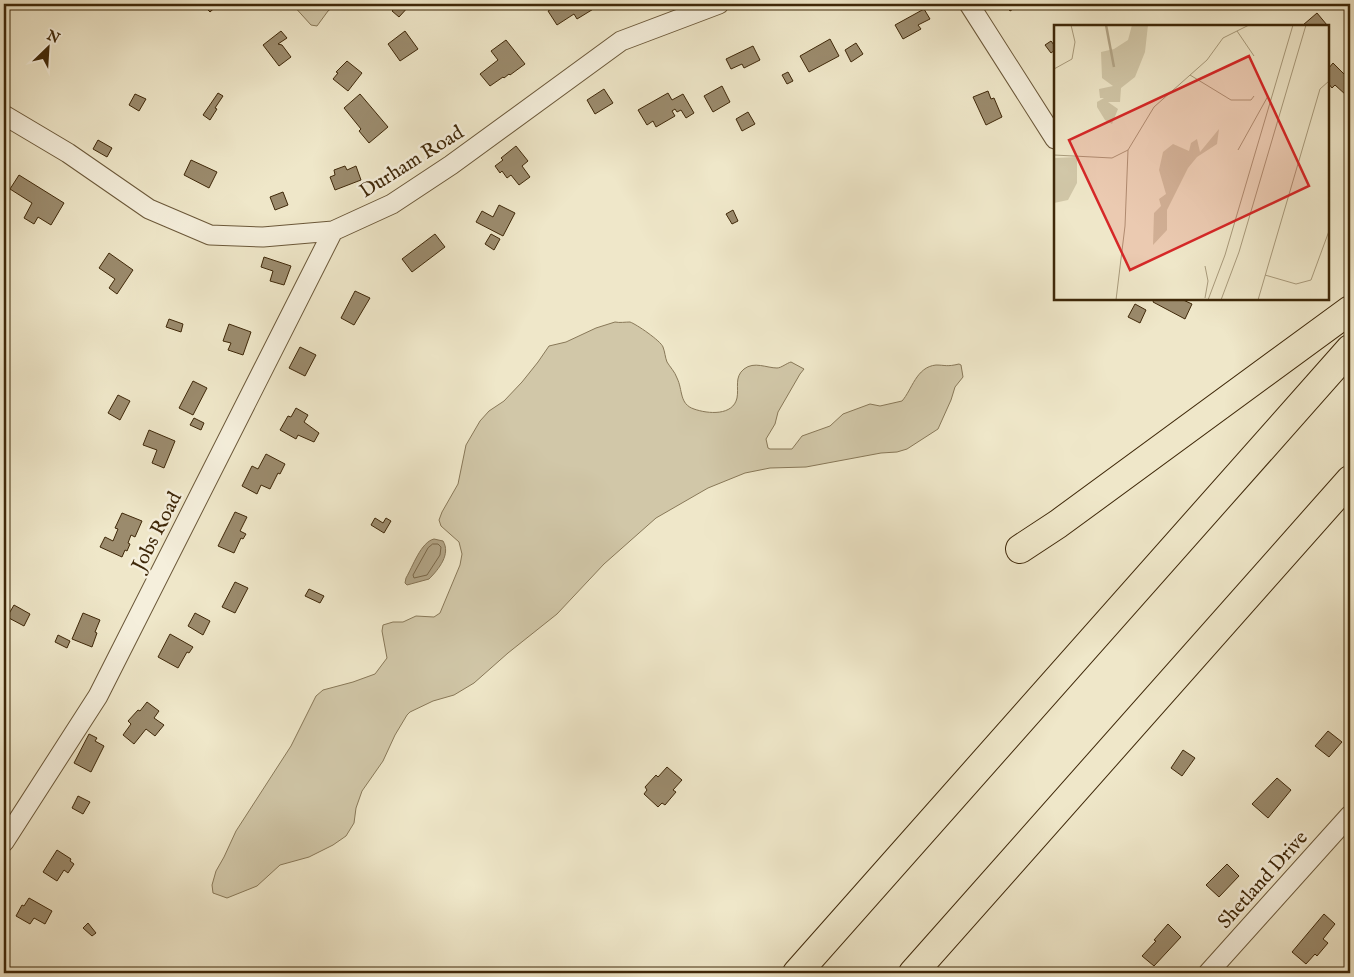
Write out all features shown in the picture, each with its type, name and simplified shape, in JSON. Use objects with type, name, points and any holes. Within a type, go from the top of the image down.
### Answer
[{"type":"highway","points":[[1020,550],[1350,310]]},
{"type":"highway","points":[[798,973],[1350,349]]},
{"type":"highway","points":[[913,973],[1350,480]]},
{"type":"street","name":"Durham Road","points":[[4,115],[68,154],[148,209],[210,235],[263,237],[333,231],[399,199],[451,165],[621,41],[718,4]]},
{"type":"street","points":[[969,4],[1054,137]]},
{"type":"street","name":"Jobs Road","points":[[4,842],[98,696],[333,231]]},
{"type":"street","name":"Shetland Drive","points":[[1208,973],[1350,816]]},
{"type":"shaded area","points":[[292,4],[337,4],[328,11],[317,26],[311,25]]},
{"type":"shaded area","points":[[615,322],[633,323],[661,344],[667,362],[679,383],[686,404],[700,411],[719,412],[731,408],[737,398],[739,376],[744,369],[752,365],[777,368],[791,362],[804,369],[778,412],[775,424],[766,439],[770,449],[792,449],[802,436],[830,426],[843,414],[870,404],[880,406],[902,401],[919,374],[929,367],[959,364],[961,365],[963,377],[955,387],[938,429],[907,449],[806,467],[770,468],[745,473],[708,488],[656,518],[604,564],[557,614],[474,683],[454,695],[433,701],[407,715],[383,761],[362,791],[356,808],[354,823],[346,836],[309,857],[280,865],[257,886],[227,898],[213,893],[212,885],[216,871],[236,831],[291,746],[316,696],[323,690],[375,674],[387,658],[382,631],[383,625],[403,622],[416,616],[434,617],[440,613],[460,565],[462,554],[459,542],[441,526],[439,520],[458,484],[466,445],[480,421],[489,411],[504,401],[522,382],[549,346],[566,342],[596,328]]},
{"type":"water","points":[[434,539],[443,541],[446,551],[443,561],[429,579],[407,585],[405,583],[406,578],[418,555],[429,541]]},
{"type":"building","points":[[202,4],[219,4],[210,12]]},
{"type":"building","points":[[398,4],[410,5],[399,17],[392,11]]},
{"type":"building","points":[[560,4],[592,4],[595,8],[577,19],[574,14],[557,25],[548,11]]},
{"type":"building","points":[[1005,4],[1021,4],[1010,11]]},
{"type":"building","points":[[924,9],[930,19],[918,25],[921,29],[903,39],[895,25]]},
{"type":"building","points":[[1317,13],[1327,25],[1303,25]]},
{"type":"building","points":[[281,31],[287,38],[278,44],[282,45],[291,57],[279,66],[263,45]]},
{"type":"building","points":[[405,31],[418,49],[400,61],[388,44]]},
{"type":"building","points":[[830,39],[839,56],[809,72],[800,56]]},
{"type":"building","points":[[506,40],[525,64],[490,86],[480,74],[498,60],[491,51]]},
{"type":"building","points":[[1051,41],[1054,45],[1054,51],[1051,53],[1045,45]]},
{"type":"building","points":[[856,43],[863,54],[851,62],[845,50]]},
{"type":"building","points":[[753,46],[760,60],[744,68],[742,64],[731,69],[726,59]]},
{"type":"building","points":[[347,61],[362,73],[348,91],[333,79],[338,73],[336,72]]},
{"type":"building","points":[[1333,63],[1350,80],[1350,91],[1346,95],[1335,85],[1332,88],[1329,84],[1329,68]]},
{"type":"building","points":[[788,72],[793,81],[787,84],[782,75]]},
{"type":"building","points":[[722,86],[730,102],[713,112],[704,96]]},
{"type":"building","points":[[604,89],[613,103],[595,114],[587,100]]},
{"type":"building","points":[[988,91],[991,99],[994,98],[1002,117],[986,125],[973,97]]},
{"type":"building","points":[[218,93],[223,96],[210,120],[203,115]]},
{"type":"building","points":[[668,93],[672,100],[683,94],[694,113],[686,118],[681,110],[677,112],[675,109],[672,111],[675,116],[656,127],[653,121],[647,125],[638,110]]},
{"type":"building","points":[[135,94],[146,99],[139,111],[129,105]]},
{"type":"building","points":[[360,94],[388,127],[369,143],[359,131],[361,129],[344,108]]},
{"type":"building","points":[[748,112],[755,124],[742,131],[736,119]]},
{"type":"building","points":[[98,140],[112,148],[107,157],[93,149]]},
{"type":"building","points":[[516,146],[528,161],[522,166],[530,177],[519,185],[511,175],[507,178],[495,166],[503,160],[501,158]]},
{"type":"building","points":[[191,160],[217,172],[209,188],[184,175]]},
{"type":"building","points":[[345,166],[347,170],[356,166],[361,180],[335,190],[330,177],[335,175],[334,170]]},
{"type":"building","points":[[19,175],[64,203],[51,225],[38,217],[34,224],[24,218],[32,203],[10,189]]},
{"type":"building","points":[[283,192],[288,205],[275,210],[270,197]]},
{"type":"building","points":[[499,205],[515,213],[503,236],[476,222],[482,211],[493,217]]},
{"type":"building","points":[[733,210],[738,221],[732,224],[726,214]]},
{"type":"building","points":[[435,234],[445,247],[412,272],[402,259]]},
{"type":"building","points":[[491,234],[500,239],[494,250],[485,244]]},
{"type":"building","points":[[109,253],[133,270],[117,294],[109,288],[115,279],[99,268]]},
{"type":"building","points":[[264,257],[291,266],[284,285],[270,281],[273,271],[261,267]]},
{"type":"building","points":[[355,291],[370,298],[354,325],[341,318]]},
{"type":"building","points":[[1154,300],[1183,300],[1192,304],[1185,319],[1153,302]]},
{"type":"building","points":[[1135,304],[1146,310],[1140,323],[1128,317]]},
{"type":"building","points":[[169,319],[183,324],[181,332],[166,327]]},
{"type":"building","points":[[229,324],[251,332],[243,355],[228,350],[231,343],[223,341]]},
{"type":"building","points":[[300,347],[316,355],[305,376],[289,368]]},
{"type":"building","points":[[193,381],[207,388],[193,415],[179,408]]},
{"type":"building","points":[[118,395],[130,401],[120,420],[108,413]]},
{"type":"building","points":[[296,408],[308,415],[304,422],[319,433],[314,442],[298,435],[296,439],[280,430],[288,416],[291,417]]},
{"type":"building","points":[[194,418],[204,423],[201,430],[190,425]]},
{"type":"building","points":[[149,430],[175,441],[164,468],[152,463],[157,450],[143,445]]},
{"type":"building","points":[[266,454],[285,464],[270,489],[261,485],[257,494],[242,486],[252,466],[258,469]]},
{"type":"building","points":[[235,512],[247,517],[240,531],[246,534],[243,539],[241,538],[234,553],[218,546]]},
{"type":"building","points":[[122,513],[142,521],[135,537],[131,535],[128,543],[130,544],[122,557],[100,547],[105,537],[113,541],[118,529],[115,528]]},
{"type":"building","points":[[375,518],[383,523],[386,518],[391,521],[384,533],[371,525]]},
{"type":"building","points":[[235,582],[248,588],[235,613],[222,607]]},
{"type":"building","points":[[309,589],[324,596],[320,603],[305,596]]},
{"type":"building","points":[[14,605],[30,614],[24,626],[7,617]]},
{"type":"building","points":[[83,613],[100,620],[92,647],[72,639]]},
{"type":"building","points":[[195,613],[210,621],[203,635],[188,626]]},
{"type":"building","points":[[170,634],[193,647],[189,653],[187,652],[178,668],[158,657]]},
{"type":"building","points":[[58,635],[70,641],[67,648],[55,642]]},
{"type":"building","points":[[147,702],[159,711],[154,718],[164,725],[155,736],[146,729],[134,744],[123,735],[131,724],[128,721]]},
{"type":"building","points":[[1328,731],[1342,742],[1329,757],[1315,746]]},
{"type":"building","points":[[89,734],[97,738],[95,741],[104,746],[91,772],[74,763]]},
{"type":"building","points":[[1183,750],[1195,758],[1182,776],[1171,768]]},
{"type":"building","points":[[667,767],[682,780],[673,790],[676,792],[665,805],[662,803],[658,807],[644,794],[647,790],[645,787]]},
{"type":"building","points":[[1277,778],[1291,790],[1268,818],[1252,804]]},
{"type":"building","points":[[78,796],[90,802],[83,814],[72,808]]},
{"type":"building","points":[[57,850],[71,859],[70,861],[74,864],[68,873],[64,870],[57,881],[43,872]]},
{"type":"building","points":[[1227,864],[1239,876],[1219,897],[1206,885]]},
{"type":"building","points":[[29,898],[52,911],[45,924],[34,918],[30,924],[16,916],[22,905],[24,906]]},
{"type":"building","points":[[1324,914],[1335,924],[1323,939],[1328,943],[1317,956],[1315,954],[1306,964],[1292,952]]},
{"type":"building","points":[[88,923],[96,933],[92,936],[83,928]]},
{"type":"building","points":[[1168,924],[1181,937],[1154,966],[1142,956]]}]
